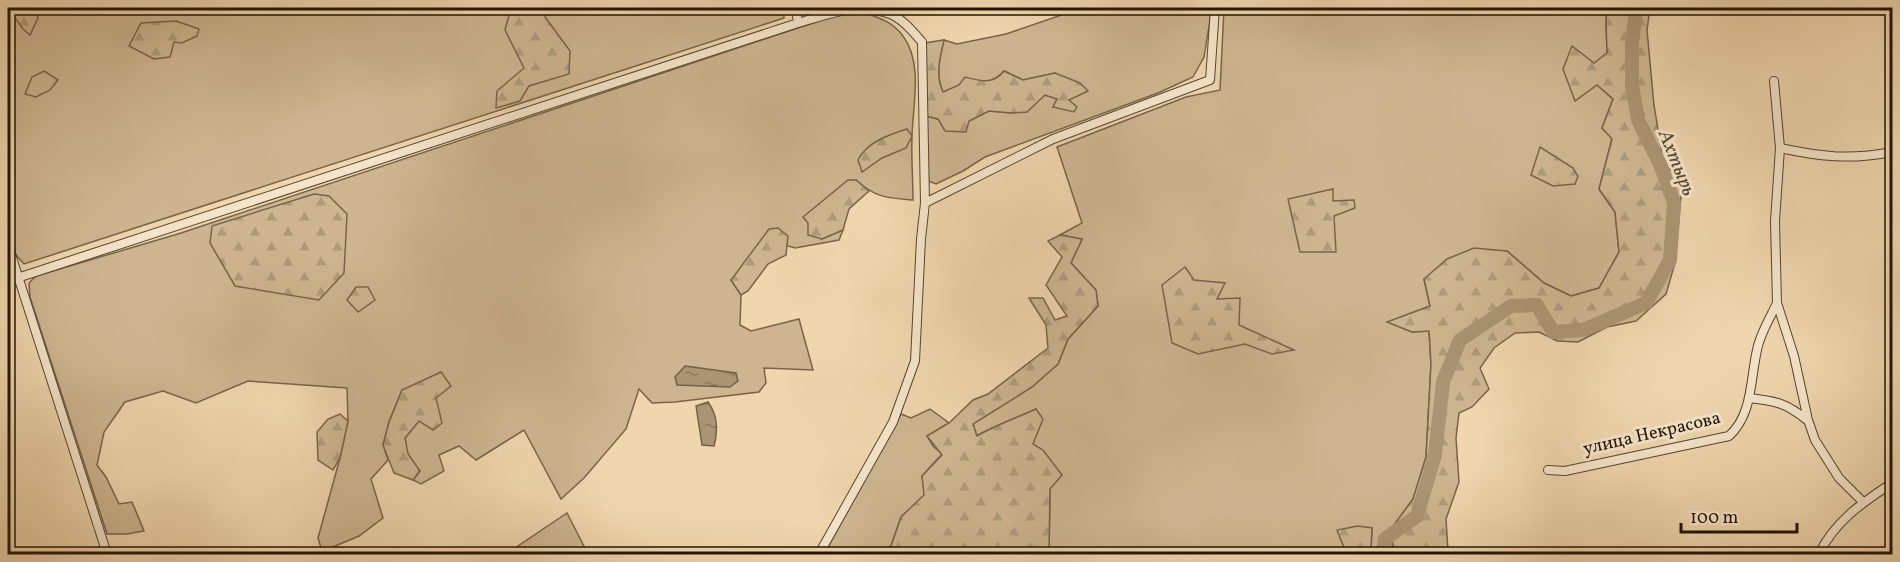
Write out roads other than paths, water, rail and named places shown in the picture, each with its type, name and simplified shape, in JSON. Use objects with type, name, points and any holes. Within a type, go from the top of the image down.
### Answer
[{"type":"street","points":[[796,8],[798,23]]},
{"type":"street","points":[[8,280],[798,23],[861,8],[892,14],[908,26],[922,42],[925,203],[915,361],[893,422],[819,555]]},
{"type":"street","points":[[925,203],[1053,139],[1210,80],[1215,8]]},
{"type":"street","name":"улица Некрасова","points":[[1774,81],[1780,148],[1775,221],[1777,303],[1794,356],[1808,420],[1815,440],[1839,477],[1863,502]]},
{"type":"street","points":[[1780,148],[1830,156],[1864,158],[1893,152]]},
{"type":"street","points":[[8,245],[107,555]]},
{"type":"street","name":"улица Некрасова","points":[[1548,470],[1565,471],[1729,436],[1738,428],[1749,398],[1757,348],[1777,303]]},
{"type":"street","points":[[1749,398],[1790,406],[1808,420]]},
{"type":"street","points":[[1819,555],[1834,529],[1863,502],[1893,483]]},
{"type":"water","points":[[685,366],[736,373],[738,381],[730,387],[677,385],[675,377]]},
{"type":"water","points":[[708,402],[716,423],[714,446],[702,445],[696,406]]},
{"type":"waterway","name":"Ахтырь","points":[[1383,554],[1385,539],[1417,516],[1435,455],[1443,382],[1460,340],[1511,306],[1537,305],[1553,332],[1583,330],[1646,303],[1670,260],[1674,203],[1660,164],[1638,120],[1632,86],[1632,44],[1636,8]]}]
